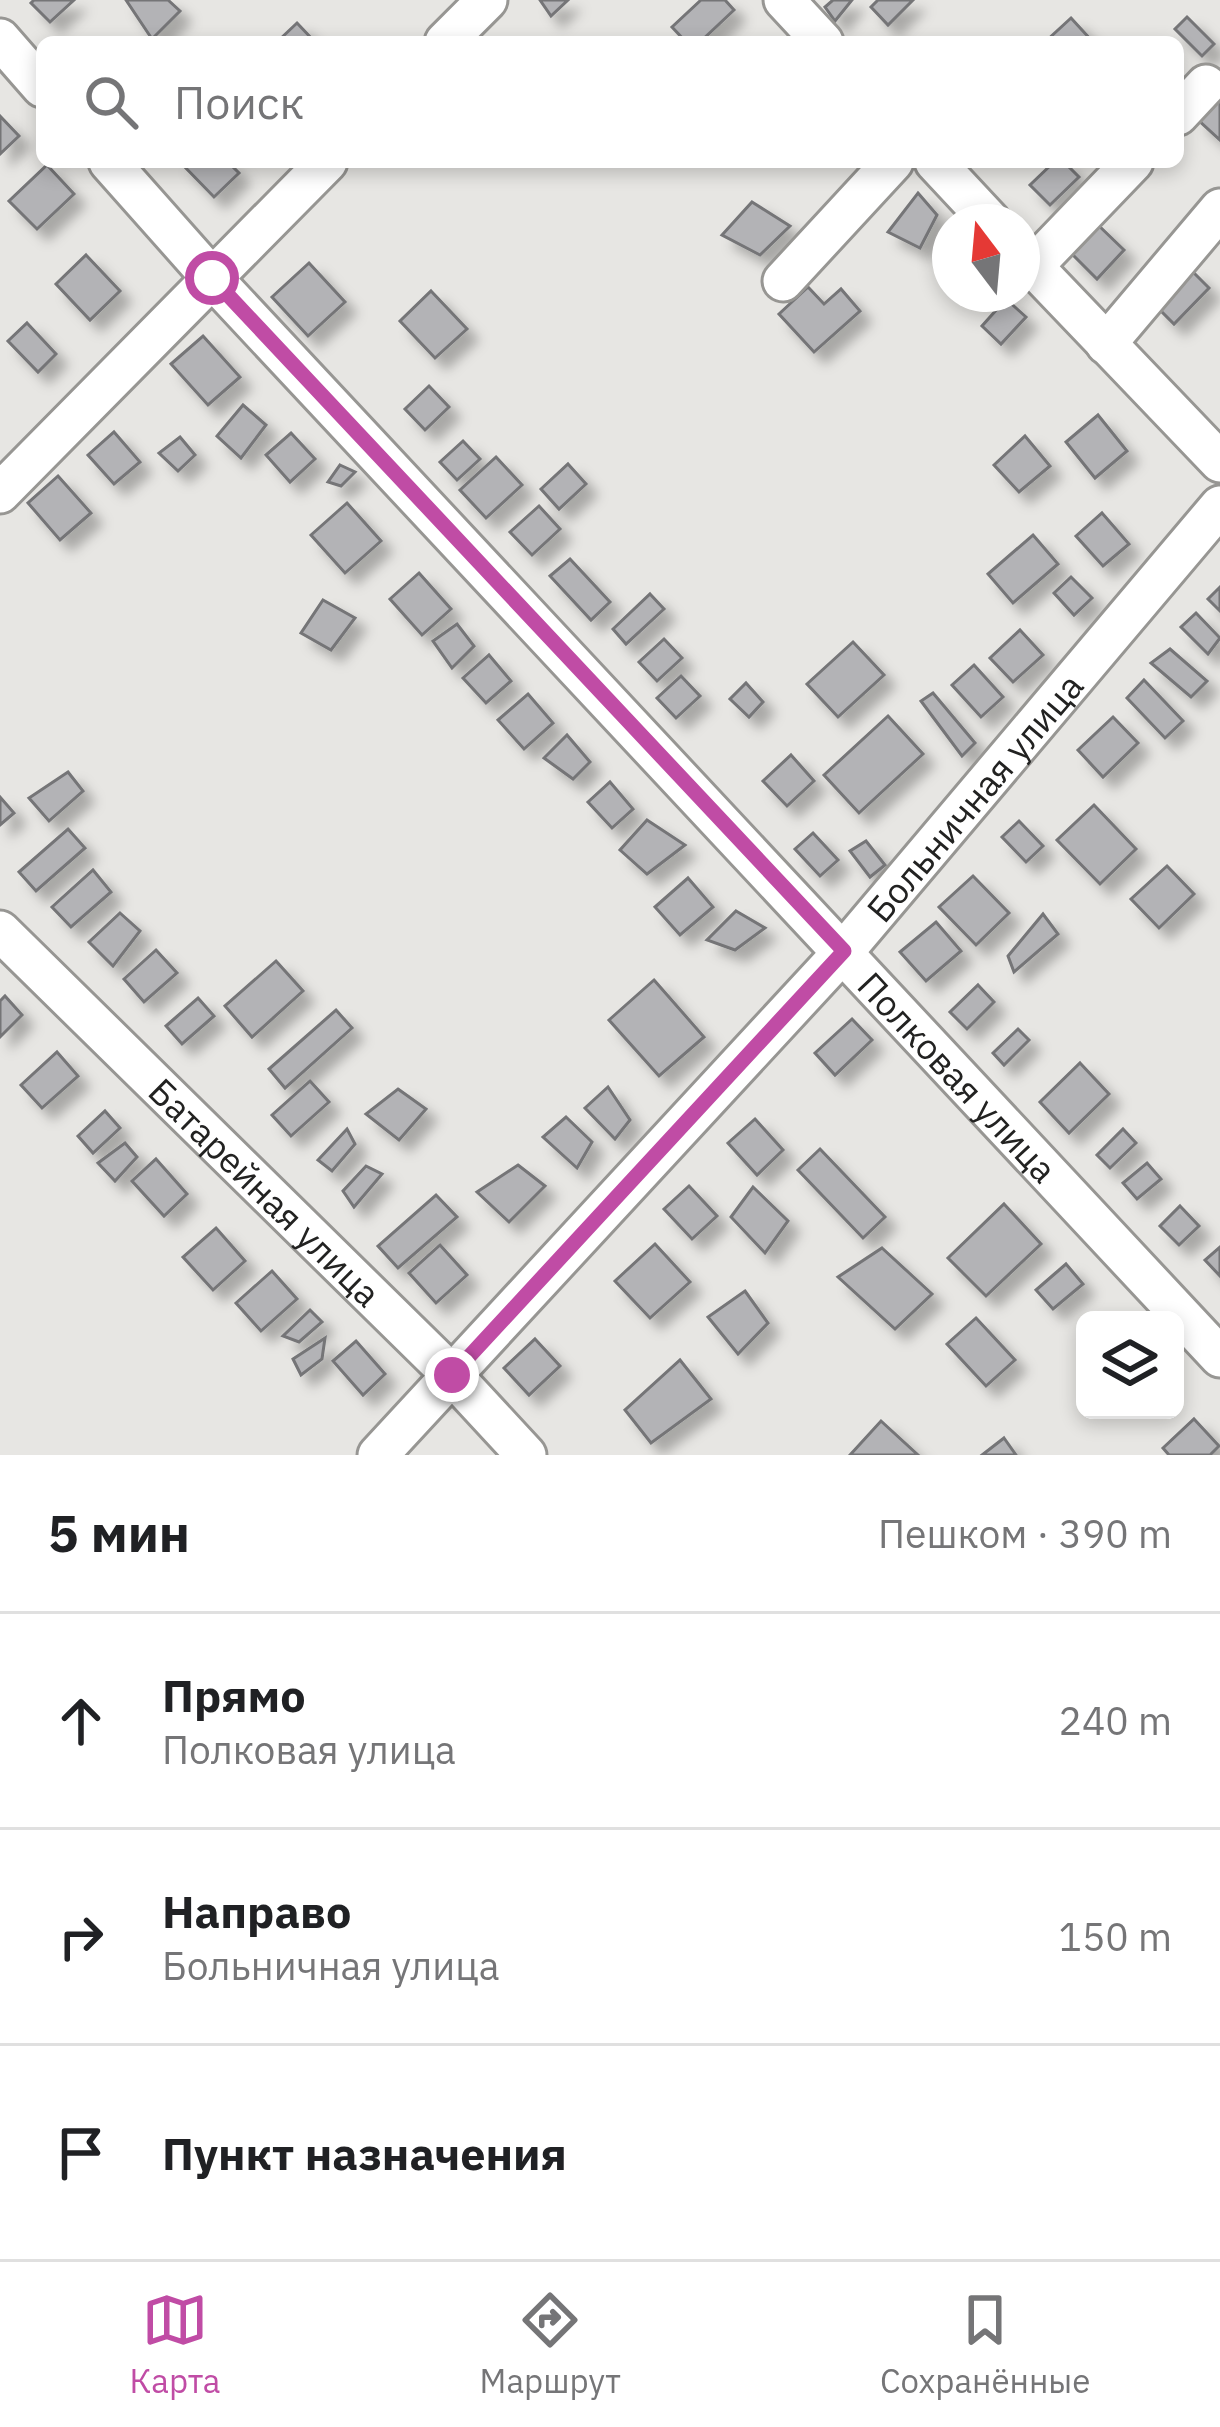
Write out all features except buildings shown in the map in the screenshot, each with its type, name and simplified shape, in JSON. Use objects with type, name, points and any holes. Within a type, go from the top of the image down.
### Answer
[{"type":"street","points":[[452,36],[487,0]]},
{"type":"street","points":[[784,0],[817,36]]},
{"type":"street","points":[[0,39],[36,80]]},
{"type":"street","points":[[1184,109],[1206,86]]},
{"type":"street","name":"Полковая улица","points":[[114,168],[1220,1358]]},
{"type":"street","points":[[0,493],[321,168]]},
{"type":"street","points":[[783,281],[887,168]]},
{"type":"street","points":[[941,168],[975,204]]},
{"type":"street","points":[[1040,250],[1127,168]]},
{"type":"street","points":[[1106,344],[1220,209]]},
{"type":"street","points":[[1040,274],[1220,462]]},
{"type":"street","name":"Больничная улица","points":[[378,1455],[844,951],[1220,506]]},
{"type":"street","name":"Батарейная улица","points":[[0,932],[452,1375],[526,1455]]},
{"type":"route","points":[[212,278],[844,951],[452,1375]]}]
